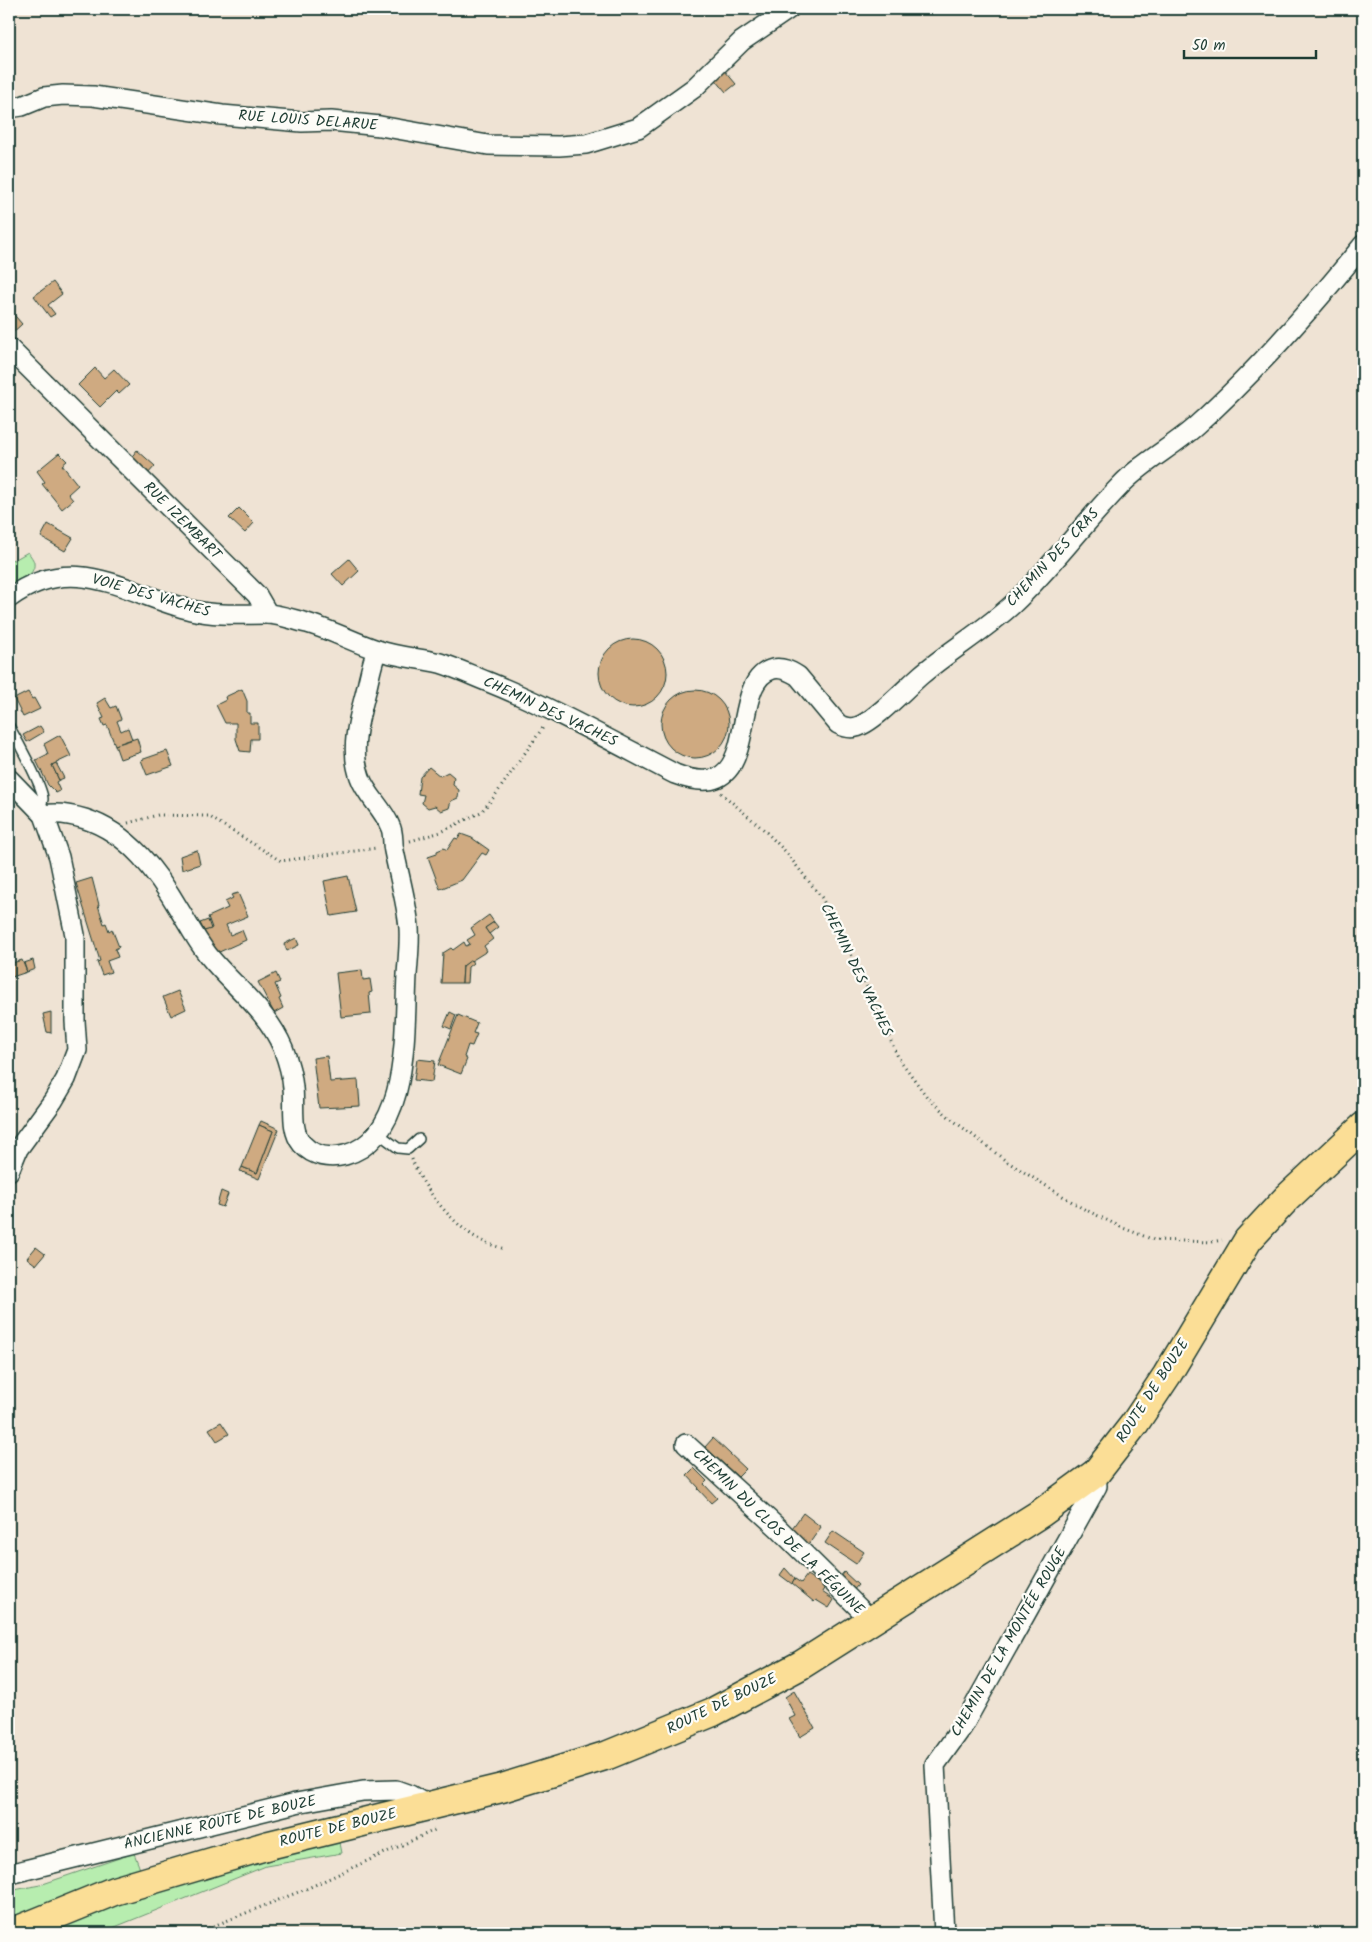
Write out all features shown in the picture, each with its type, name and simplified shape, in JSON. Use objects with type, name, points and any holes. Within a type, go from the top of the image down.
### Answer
[{"type":"main road","name":"ROUTE DE BOUZE","points":[[12,1933],[114,1891],[268,1845],[435,1817],[502,1788],[608,1756],[713,1712],[800,1664],[1041,1513],[1096,1473],[1135,1423],[1167,1374],[1248,1240],[1286,1198],[1363,1128]]},
{"type":"street","name":"RUE LOUIS DELARUE","points":[[9,108],[22,106],[44,97],[63,95],[93,96],[222,115],[302,122],[331,121],[380,126],[488,145],[559,146],[586,144],[638,128],[694,88],[742,41],[789,9]]},
{"type":"street","name":"CHEMIN DES CRAS","points":[[712,779],[726,771],[731,765],[740,744],[748,702],[759,677],[769,670],[790,671],[798,676],[838,724],[845,727],[858,727],[888,706],[922,674],[990,624],[1027,590],[1121,484],[1194,427],[1250,375],[1328,287],[1363,244]]},
{"type":"street","name":"RUE IZEMBART","points":[[9,348],[257,595],[268,614]]},
{"type":"street","name":"VOIE DES VACHES","points":[[9,598],[38,583],[78,576],[104,580],[174,605],[204,612],[231,616],[268,614]]},
{"type":"street","name":"CHEMIN DES VACHES","points":[[268,614],[308,623],[378,650],[440,663],[510,690],[675,774],[694,781],[712,779]]},
{"type":"street","points":[[42,813],[66,814],[78,817],[112,831],[136,850],[173,899],[195,938],[208,956],[256,1006],[275,1033],[282,1047],[290,1073],[297,1137],[303,1145],[317,1154],[336,1157],[355,1152],[371,1141],[388,1117],[396,1094],[404,1049],[409,928],[393,846],[392,828],[360,778],[355,758],[359,714],[373,661],[378,650]]},
{"type":"street","points":[[9,779],[42,813],[59,857],[76,935],[75,1021],[77,1050],[59,1092],[18,1149],[10,1167]]},
{"type":"street","name":"CHEMIN DU CLOS DE LA FÉGUINE","points":[[686,1444],[778,1528],[871,1620]]},
{"type":"street","name":"CHEMIN DE LA MONTÉE ROUGE","points":[[944,1933],[935,1765],[963,1726],[1097,1486],[1096,1473]]},
{"type":"street","name":"ANCIENNE ROUTE DE BOUZE","points":[[9,1874],[296,1803],[363,1791],[396,1790],[410,1795],[435,1817]]},
{"type":"lane","points":[[9,726],[40,788],[43,798],[42,813]]},
{"type":"lane","points":[[378,1133],[398,1148],[408,1149],[419,1138]]},
{"type":"path","points":[[112,831],[130,822],[158,815],[208,816],[281,861],[393,846],[441,832],[481,812],[494,797],[553,711]]},
{"type":"path","name":"CHEMIN DES VACHES","points":[[712,779],[718,790],[784,850],[822,898],[861,974],[898,1056],[927,1096],[949,1117],[1006,1161],[1082,1208],[1138,1235],[1154,1240],[1173,1240],[1177,1242],[1212,1242],[1225,1239],[1248,1240]]},
{"type":"path","points":[[408,1149],[414,1167],[425,1186],[440,1205],[474,1237],[505,1249]]},
{"type":"path","points":[[200,1933],[306,1889],[435,1817]]},
{"type":"green space","points":[[28,552],[34,562],[32,571],[25,579],[9,590],[9,559],[14,560]]},
{"type":"green space","points":[[339,1838],[342,1853],[266,1866],[100,1933],[40,1933],[106,1906]]},
{"type":"green space","points":[[134,1853],[140,1869],[9,1919],[9,1891],[40,1885]]},
{"type":"building","points":[[725,71],[736,84],[726,92],[716,80]]},
{"type":"building","points":[[53,282],[62,294],[48,305],[55,314],[50,317],[34,296]]},
{"type":"building","points":[[9,309],[22,324],[9,336]]},
{"type":"building","points":[[95,368],[104,378],[114,369],[129,385],[119,394],[116,391],[100,407],[78,385]]},
{"type":"building","points":[[137,450],[155,466],[147,475],[130,459]]},
{"type":"building","points":[[59,453],[67,461],[62,465],[78,485],[68,494],[73,500],[62,509],[42,484],[45,482],[37,471]]},
{"type":"building","points":[[239,508],[254,523],[245,533],[229,518]]},
{"type":"building","points":[[48,524],[73,538],[65,551],[41,537]]},
{"type":"building","points":[[349,559],[359,571],[343,586],[332,574]]},
{"type":"building","points":[[633,639],[646,642],[657,649],[664,660],[667,673],[664,686],[657,697],[646,704],[633,707],[620,704],[609,697],[602,686],[599,673],[602,660],[609,649],[620,642]]},
{"type":"building","points":[[242,689],[247,701],[247,713],[250,713],[250,723],[258,723],[258,739],[251,739],[250,752],[240,751],[236,739],[236,723],[225,723],[216,705],[226,700],[225,697]]},
{"type":"building","points":[[695,690],[708,693],[719,700],[726,711],[729,724],[726,737],[719,748],[708,755],[695,758],[682,755],[671,748],[664,737],[661,724],[664,711],[671,700],[682,693]]},
{"type":"building","points":[[28,692],[40,709],[23,717],[14,699]]},
{"type":"building","points":[[105,698],[111,708],[116,706],[121,719],[117,721],[121,731],[128,728],[132,739],[115,745],[107,725],[104,726],[101,719],[104,718],[97,703]]},
{"type":"building","points":[[40,726],[44,732],[27,742],[23,735]]},
{"type":"building","points":[[60,735],[71,756],[52,765],[59,780],[56,782],[60,791],[56,793],[48,785],[36,760],[48,754],[44,744]]},
{"type":"building","points":[[137,738],[141,752],[120,759],[115,745]]},
{"type":"building","points":[[167,751],[173,766],[147,775],[141,760]]},
{"type":"building","points":[[56,763],[64,778],[59,780],[52,765]]},
{"type":"building","points":[[429,767],[440,776],[448,772],[454,777],[453,785],[459,790],[458,798],[451,801],[449,808],[441,811],[435,806],[428,808],[422,803],[424,795],[418,794],[420,777]]},
{"type":"building","points":[[12,818],[16,833],[9,836],[9,819]]},
{"type":"building","points":[[461,834],[472,838],[489,850],[486,855],[482,853],[462,880],[440,889],[428,857],[437,854],[437,851],[444,848],[447,850],[455,838],[458,839]]},
{"type":"building","points":[[197,850],[200,864],[182,870],[180,856]]},
{"type":"building","points":[[348,876],[356,912],[331,916],[324,881]]},
{"type":"building","points":[[92,878],[104,924],[106,923],[109,931],[112,929],[119,947],[115,949],[118,957],[107,961],[111,972],[102,975],[97,962],[100,961],[76,883]]},
{"type":"building","points":[[238,893],[248,916],[226,925],[230,935],[242,930],[246,940],[217,953],[204,931],[212,928],[208,917],[228,908],[225,902],[233,898],[231,895]]},
{"type":"building","points":[[489,915],[494,922],[485,928],[493,939],[484,946],[487,951],[463,966],[462,983],[441,983],[443,953],[451,948],[453,950],[464,942],[466,946],[470,944],[467,940],[475,935],[471,928]]},
{"type":"building","points":[[208,920],[211,929],[204,931],[200,923]]},
{"type":"building","points":[[494,922],[498,927],[489,934],[485,928]]},
{"type":"building","points":[[296,938],[299,945],[287,951],[284,944]]},
{"type":"building","points":[[22,960],[27,972],[9,978],[9,964]]},
{"type":"building","points":[[33,960],[35,969],[27,972],[24,963]]},
{"type":"building","points":[[471,960],[473,963],[468,967],[467,983],[462,983],[463,966]]},
{"type":"building","points":[[362,970],[363,980],[370,979],[372,992],[369,993],[371,1014],[341,1017],[336,973]]},
{"type":"building","points":[[276,973],[280,982],[275,984],[283,1008],[274,1013],[258,982]]},
{"type":"building","points":[[178,991],[186,1009],[171,1016],[163,997]]},
{"type":"building","points":[[51,1012],[51,1033],[47,1032],[43,1014]]},
{"type":"building","points":[[450,1012],[456,1015],[451,1029],[444,1026]]},
{"type":"building","points":[[458,1015],[477,1023],[473,1033],[477,1034],[472,1046],[468,1045],[464,1057],[467,1059],[461,1074],[438,1065]]},
{"type":"building","points":[[327,1056],[330,1082],[358,1080],[360,1106],[319,1108],[313,1058]]},
{"type":"building","points":[[417,1059],[435,1061],[432,1082],[414,1080]]},
{"type":"building","points":[[261,1121],[279,1129],[259,1179],[240,1171],[242,1167],[257,1173],[273,1131],[259,1125]]},
{"type":"building","points":[[259,1125],[273,1131],[257,1173],[242,1167]]},
{"type":"building","points":[[221,1191],[228,1194],[223,1207],[217,1205]]},
{"type":"building","points":[[36,1247],[45,1254],[36,1265],[27,1258]]},
{"type":"building","points":[[221,1422],[229,1434],[217,1441],[209,1429]]},
{"type":"building","points":[[713,1438],[746,1469],[738,1477],[705,1447]]},
{"type":"building","points":[[694,1468],[707,1481],[704,1484],[717,1498],[711,1503],[687,1475]]},
{"type":"building","points":[[803,1513],[821,1527],[809,1544],[790,1531]]},
{"type":"building","points":[[833,1531],[864,1552],[856,1564],[825,1543]]},
{"type":"building","points":[[785,1568],[795,1579],[792,1584],[780,1575]]},
{"type":"building","points":[[844,1572],[858,1585],[851,1593],[837,1580]]},
{"type":"building","points":[[807,1575],[825,1587],[822,1592],[834,1600],[829,1608],[816,1600],[814,1602],[792,1584],[795,1579],[801,1583]]},
{"type":"building","points":[[794,1691],[815,1728],[800,1737],[789,1719],[795,1716],[785,1697]]}]
